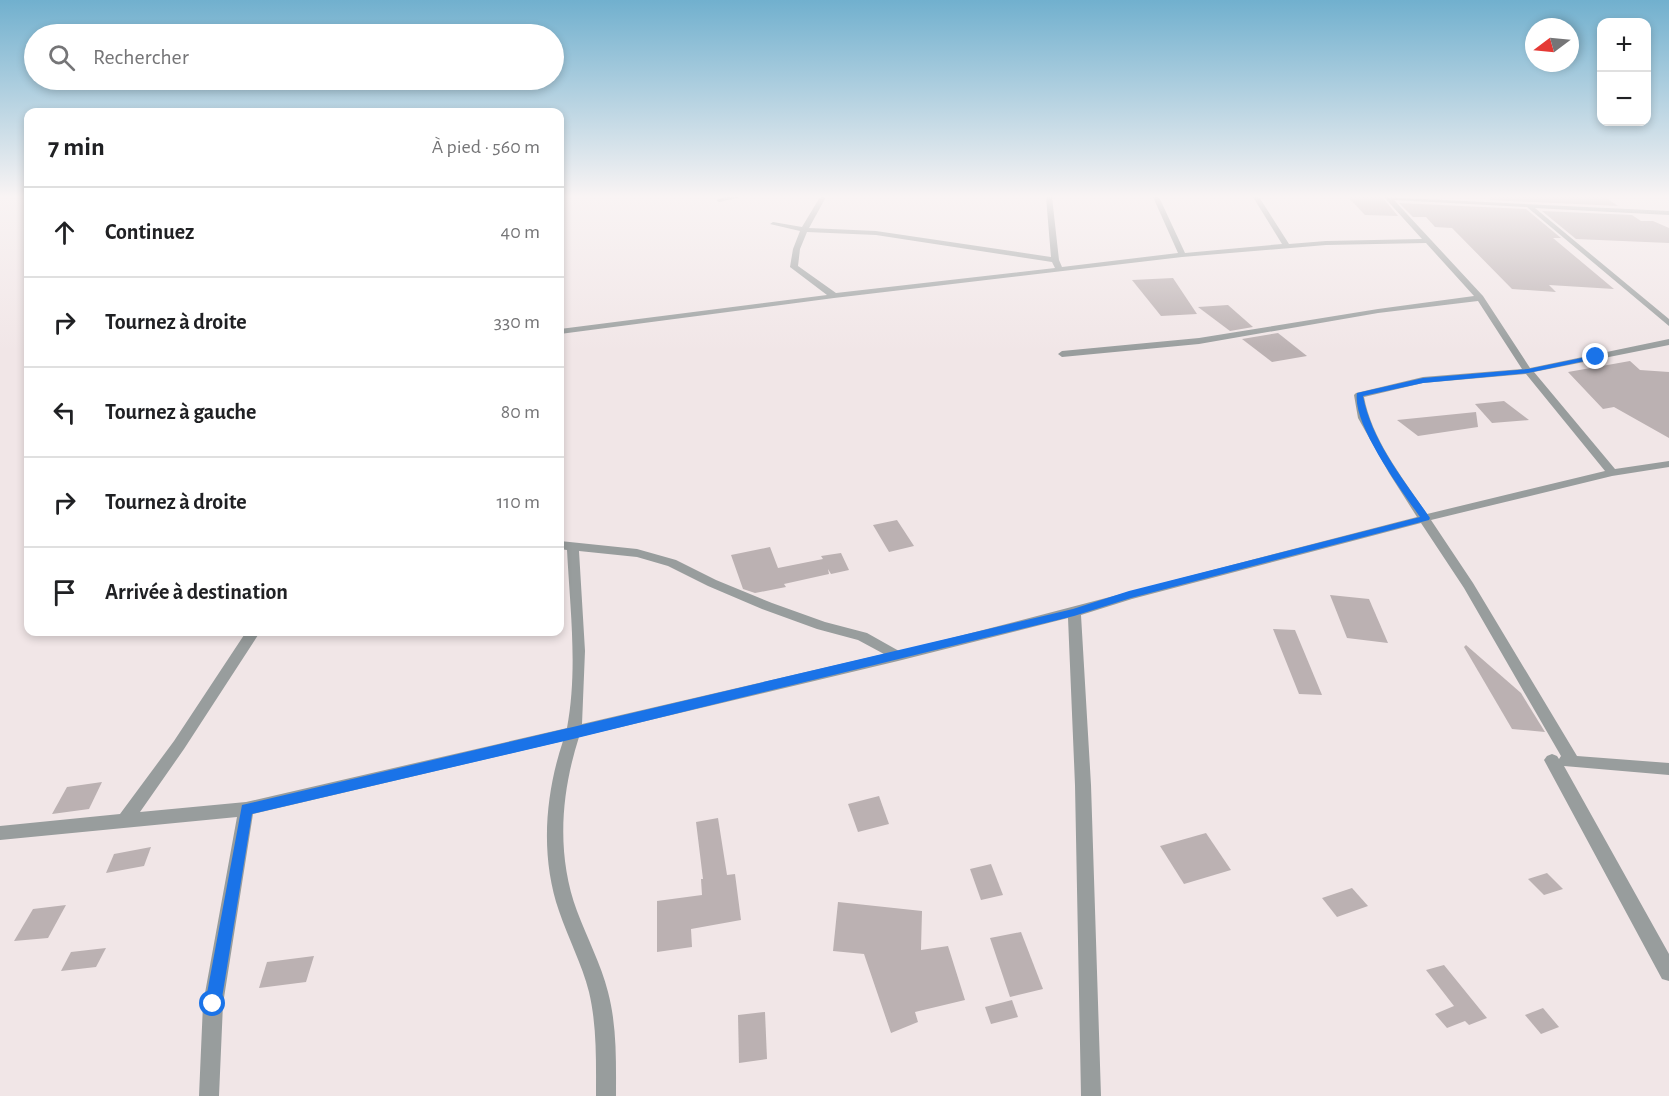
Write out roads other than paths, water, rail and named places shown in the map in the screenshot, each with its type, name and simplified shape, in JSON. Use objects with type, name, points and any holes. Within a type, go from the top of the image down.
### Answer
[{"type":"street","points":[[798,248],[794,267],[834,296]]},
{"type":"street","points":[[976,248],[1054,260]]},
{"type":"street","points":[[1053,248],[1054,260],[1060,271]]},
{"type":"street","points":[[1179,248],[1182,255]]},
{"type":"street","points":[[564,331],[834,296],[1182,255],[1262,248]]},
{"type":"street","points":[[1434,248],[1480,298],[1528,371],[1612,473]]},
{"type":"street","points":[[1580,248],[1669,323]]},
{"type":"street","points":[[1062,354],[1199,341],[1378,311],[1480,298]]},
{"type":"street","points":[[1572,761],[1521,671],[1426,518],[1394,473],[1363,418],[1359,395],[1423,380],[1528,371],[1669,342]]},
{"type":"street","points":[[0,832],[246,809],[898,656],[1074,612],[1129,595],[1426,518],[1612,473],[1669,464]]},
{"type":"street","points":[[606,1096],[605,1042],[596,981],[576,933],[558,868],[556,806],[561,769],[573,734],[579,653],[566,546],[637,553],[672,563],[712,584],[767,606],[822,626],[862,636],[898,656]]},
{"type":"street","points":[[1074,612],[1083,785],[1091,1096]]},
{"type":"street","points":[[124,821],[250,636]]},
{"type":"street","points":[[1669,769],[1552,760],[1669,972]]},
{"type":"street","points":[[209,1096],[213,1004],[246,809]]}]
